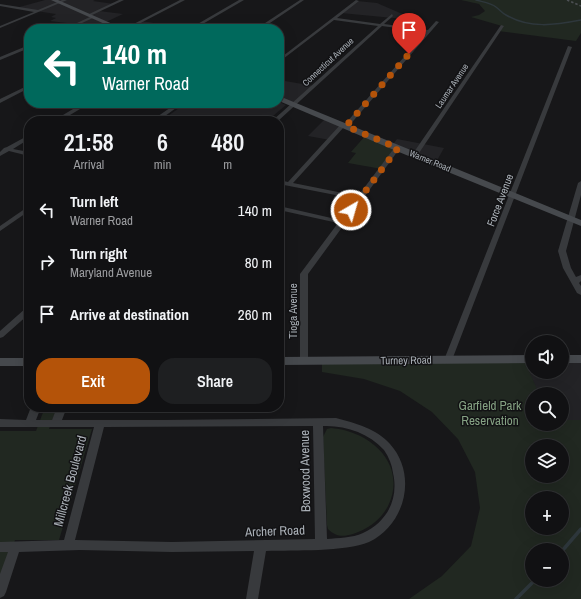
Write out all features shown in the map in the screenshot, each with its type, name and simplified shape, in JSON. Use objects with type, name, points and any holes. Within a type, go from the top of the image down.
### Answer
[{"type":"main road","points":[[60,1],[109,24]]},
{"type":"main road","name":"Warner Road","points":[[284,100],[576,221]]},
{"type":"main road","name":"Turney Road","points":[[284,361],[525,359]]},
{"type":"main road","points":[[569,359],[581,359]]},
{"type":"main road","points":[[0,362],[24,362]]},
{"type":"street","points":[[76,24],[122,0]]},
{"type":"street","points":[[136,24],[183,0]]},
{"type":"street","points":[[200,24],[242,0]]},
{"type":"street","points":[[266,24],[302,0]]},
{"type":"street","points":[[0,26],[60,1]]},
{"type":"street","points":[[284,57],[357,1]]},
{"type":"street","points":[[0,5],[39,11]]},
{"type":"street","name":"Connecticut Avenue","points":[[281,116],[392,15]]},
{"type":"street","points":[[332,19],[429,31]]},
{"type":"street","points":[[289,184],[345,125],[437,22]]},
{"type":"street","name":"Laumar Avenue","points":[[415,155],[502,26]]},
{"type":"street","name":"Force Avenue","points":[[448,360],[570,47]]},
{"type":"street","points":[[0,59],[24,48]]},
{"type":"street","points":[[0,101],[24,89]]},
{"type":"street","points":[[65,116],[78,108]]},
{"type":"street","points":[[161,116],[173,108]]},
{"type":"street","points":[[0,154],[24,140]]},
{"type":"street","points":[[0,148],[24,153]]},
{"type":"street","name":"Tioga Avenue","points":[[304,361],[304,274],[341,222],[398,148]]},
{"type":"street","points":[[284,183],[360,198]]},
{"type":"street","points":[[581,183],[576,221],[562,251],[567,268],[578,280],[581,293]]},
{"type":"street","points":[[284,209],[341,222]]},
{"type":"street","points":[[0,229],[24,212]]},
{"type":"street","points":[[0,335],[24,314]]},
{"type":"street","points":[[30,423],[34,412]]},
{"type":"street","points":[[56,423],[60,412]]},
{"type":"street","name":"Boxwood Avenue","points":[[318,422],[321,544]]},
{"type":"street","name":"Archer Road","points":[[0,423],[100,424],[336,422],[364,431],[377,440],[390,452],[398,464],[401,476],[401,489],[398,503],[391,517],[381,528],[366,538],[346,543],[261,547],[173,547],[68,544],[0,547]]},
{"type":"street","name":"Millcreek Boulevard","points":[[68,544],[100,424]]},
{"type":"street","points":[[0,592],[16,547]]},
{"type":"street","points":[[252,599],[261,547]]},
{"type":"shaded area","points":[[45,0],[95,0],[93,1],[114,4],[99,11],[123,14],[106,22],[110,24],[75,24],[50,21],[56,18],[51,17],[56,14],[16,8]]},
{"type":"shaded area","points":[[357,1],[377,3],[407,16],[404,19],[341,13]]},
{"type":"shaded area","points":[[141,21],[160,24],[135,24]]},
{"type":"shaded area","points":[[284,81],[314,86],[294,104],[284,100]]},
{"type":"shaded area","points":[[179,108],[282,108],[273,116],[168,116]]},
{"type":"shaded area","points":[[326,118],[343,125],[330,140],[308,136]]},
{"type":"shaded area","points":[[397,139],[444,148],[435,164],[392,146]]},
{"type":"shaded area","points":[[569,359],[581,359],[581,421],[569,420],[569,387],[535,387],[532,379],[569,379]]},
{"type":"green space","points":[[461,0],[581,0],[581,33],[576,41],[498,31],[502,26],[471,17],[479,15],[485,11],[479,4]]},
{"type":"green space","points":[[366,135],[397,148],[382,169],[348,163],[356,153],[351,152]]},
{"type":"green space","name":"Garfield Park Reservation","points":[[524,359],[525,379],[533,379],[536,387],[525,387],[525,431],[569,431],[569,420],[581,420],[581,599],[409,599],[442,576],[471,546],[480,508],[475,472],[458,439],[432,412],[400,391],[364,379],[322,372],[322,361]]},
{"type":"green space","points":[[43,412],[55,412],[49,429],[92,429],[59,540],[15,540],[0,585],[0,431],[36,431]]},
{"type":"green space","points":[[331,428],[360,436],[372,443],[382,453],[389,464],[393,477],[393,491],[388,506],[382,516],[364,529],[346,536],[334,534],[328,529],[327,525],[323,437],[327,429]]},
{"type":"waterway","points":[[476,0],[492,4],[506,15],[533,24],[543,25],[581,20]]},
{"type":"waterway","points":[[569,543],[581,529]]},
{"type":"waterway","points":[[516,599],[528,587]]},
{"type":"railway","points":[[567,0],[581,6]]},
{"type":"route","points":[[351,210],[398,148],[346,126],[409,54]]}]
